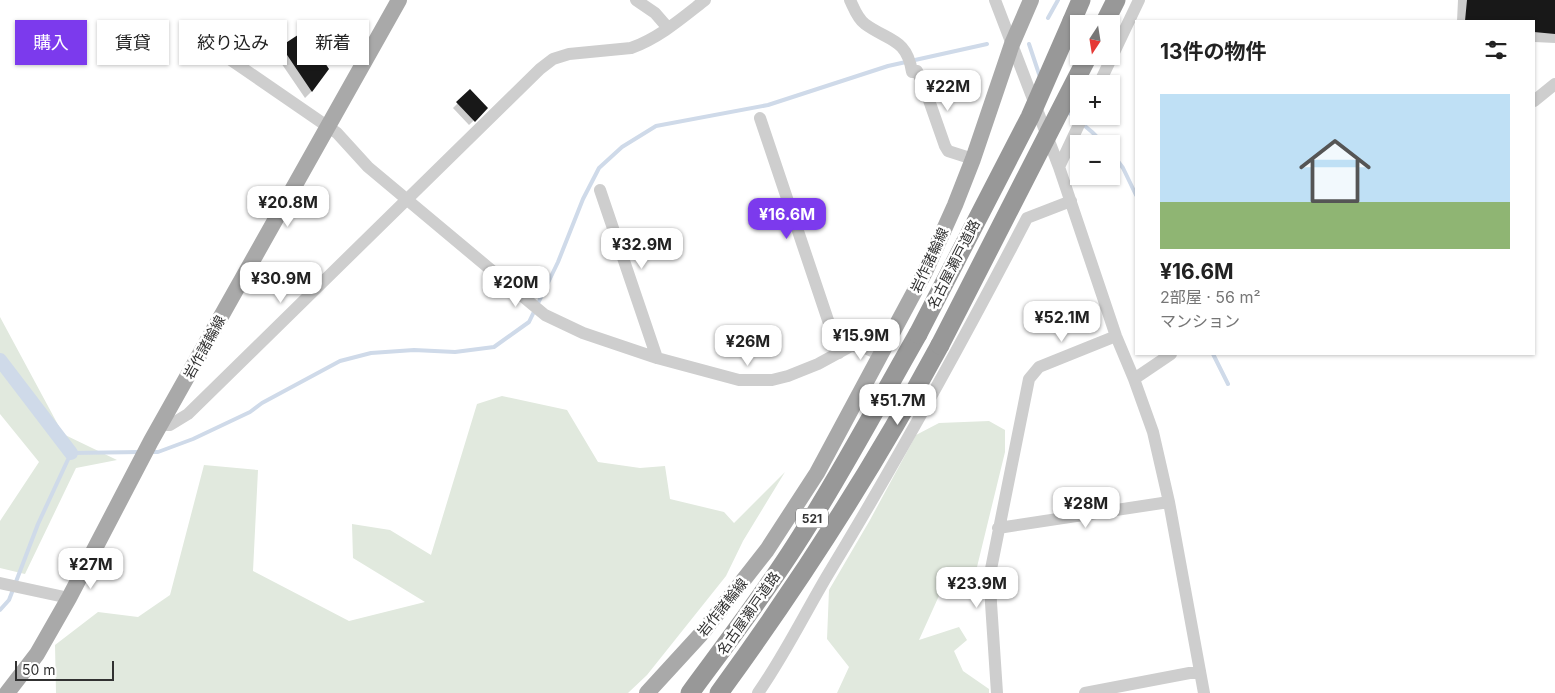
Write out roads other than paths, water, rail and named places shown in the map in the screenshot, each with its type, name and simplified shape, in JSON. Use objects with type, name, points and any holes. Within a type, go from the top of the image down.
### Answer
[{"type":"highway","name":"名古屋瀬戸道路","points":[[690,693],[796,545],[857,444],[918,334],[1030,117],[1081,0]]},
{"type":"highway","points":[[1108,15],[1116,0]]},
{"type":"highway","name":"名古屋瀬戸道路","points":[[718,693],[814,557],[884,445],[940,345],[1083,65]]},
{"type":"main road","name":"岩作諸輪線","points":[[7,693],[37,654],[69,598],[151,441],[399,0]]},
{"type":"main road","name":"岩作諸輪線","points":[[647,693],[702,632],[767,550],[817,473],[925,272],[973,159],[1012,44],[1031,0]]},
{"type":"street","points":[[636,0],[655,13],[668,28]]},
{"type":"street","points":[[160,425],[170,424],[188,414],[540,69],[553,59],[569,54],[631,48],[648,41],[705,0]]},
{"type":"street","points":[[850,0],[863,23],[900,45],[908,54],[912,72],[917,71],[924,86],[944,146],[948,151],[973,159]]},
{"type":"street","points":[[995,0],[1059,167],[1116,336],[1153,432],[1170,502],[1204,693]]},
{"type":"street","points":[[1103,75],[1139,0]]},
{"type":"street","points":[[238,65],[337,133],[368,167],[545,315],[583,333],[657,358],[739,380],[772,380],[788,376],[818,364],[851,346],[863,347],[881,355]]},
{"type":"street","points":[[1535,101],[1555,84]]},
{"type":"street","points":[[760,118],[839,353]]},
{"type":"street","points":[[1059,167],[1079,125]]},
{"type":"street","points":[[600,190],[657,358]]},
{"type":"street","points":[[758,693],[774,670],[967,333],[1027,218],[1071,201]]},
{"type":"street","points":[[997,693],[990,574],[1029,379],[1039,367],[1116,336]]},
{"type":"street","points":[[1134,379],[1170,355]]},
{"type":"street","points":[[998,528],[1170,502]]},
{"type":"street","points":[[0,584],[69,598]]},
{"type":"street","points":[[1085,693],[1200,671]]},
{"type":"waterway","points":[[1048,18],[1058,0]]},
{"type":"waterway","points":[[150,452],[158,452],[193,439],[250,412],[262,403],[340,361],[371,353],[414,350],[455,352],[494,347],[529,322],[558,262],[583,199],[599,168],[622,147],[656,126],[768,105],[888,66],[987,44]]},
{"type":"waterway","points":[[1029,44],[1040,77]]},
{"type":"waterway","points":[[1066,110],[1095,135]]},
{"type":"waterway","points":[[1120,164],[1135,193]]},
{"type":"waterway","points":[[1214,355],[1228,384]]},
{"type":"waterway","points":[[0,360],[71,453]]},
{"type":"waterway","points":[[0,610],[9,600],[38,524],[71,453],[141,452]]}]
